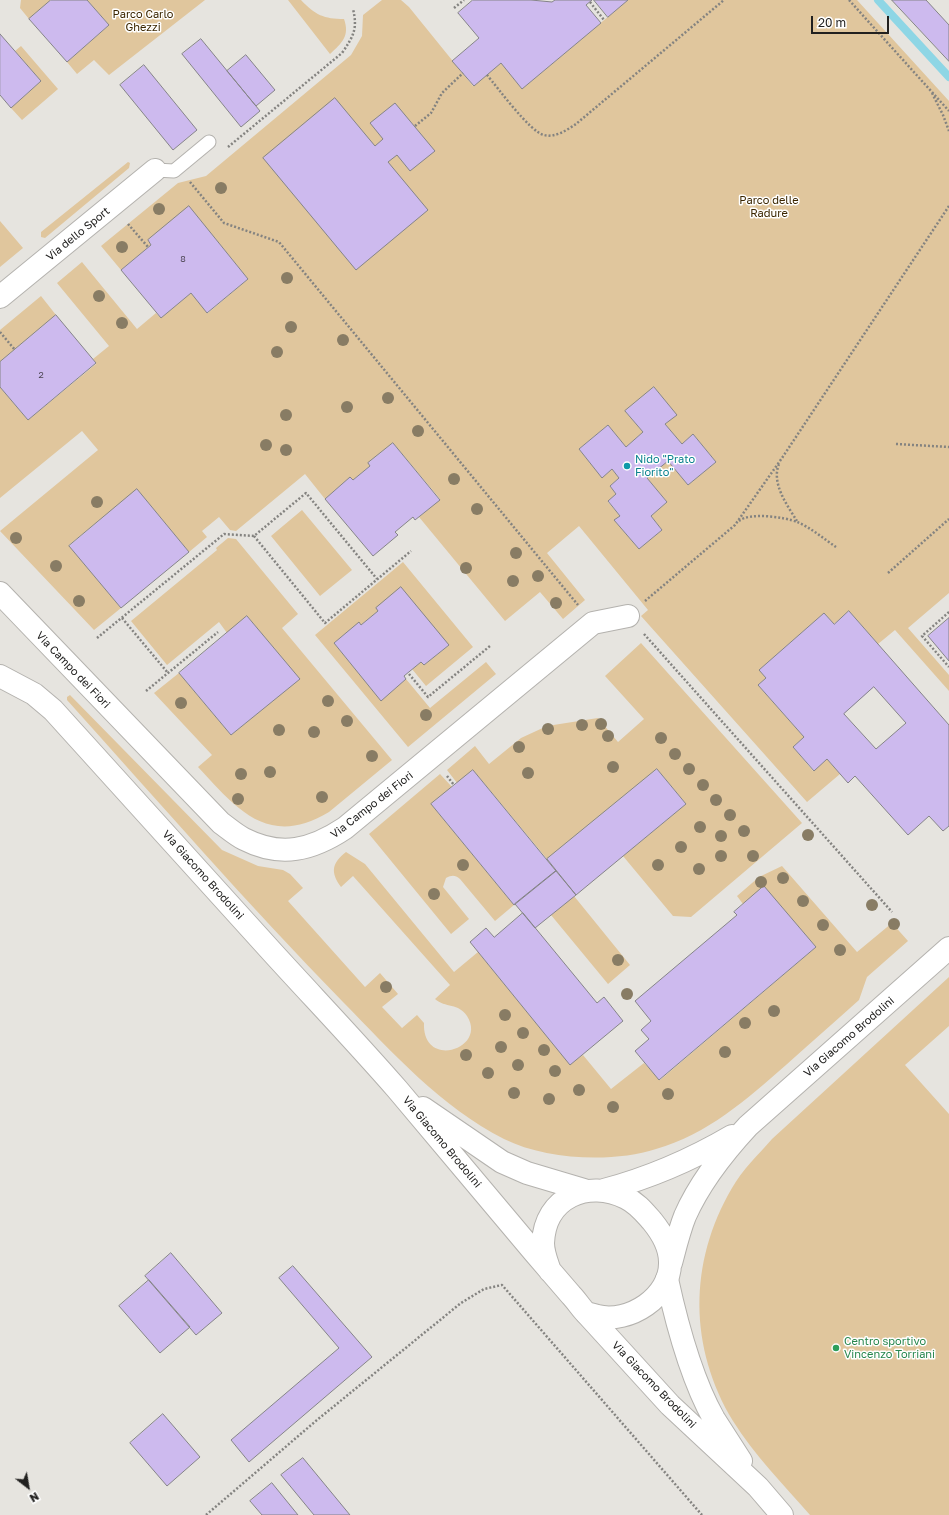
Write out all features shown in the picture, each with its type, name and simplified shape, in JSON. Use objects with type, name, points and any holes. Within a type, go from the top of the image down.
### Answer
[{"type":"street","name":"Via dello Sport","points":[[0,297],[165,171]]},
{"type":"street","name":"Via Campo dei Fiori","points":[[0,593],[221,823],[243,839],[266,847],[286,850],[307,848],[327,841],[346,828],[593,623],[628,616]]},
{"type":"street","name":"Via Giacomo Brodolini","points":[[0,676],[28,690],[53,710],[395,1087],[550,1271]]},
{"type":"street","name":"Via Giacomo Brodolini","points":[[758,1487],[714,1418],[702,1392],[678,1327],[669,1271],[685,1216],[710,1172],[724,1152],[748,1126],[949,948]]},
{"type":"street","name":"Via Giacomo Brodolini","points":[[395,1087],[444,1123],[502,1162],[527,1173],[594,1190],[645,1178],[670,1168],[719,1144],[748,1126]]},
{"type":"street","points":[[594,1190],[628,1198],[640,1207],[657,1227],[664,1239],[669,1271],[657,1296],[648,1304],[622,1317],[604,1318],[587,1314],[550,1271],[543,1244],[547,1224],[560,1204],[570,1197],[594,1190]]},
{"type":"street","name":"Via Giacomo Brodolini","points":[[587,1314],[670,1405],[758,1487],[782,1515]]},
{"type":"lane","points":[[165,171],[209,142]]},
{"type":"path","points":[[454,8],[464,0]]},
{"type":"path","points":[[487,75],[534,130],[545,135],[559,134],[576,124],[724,0]]},
{"type":"path","points":[[849,0],[949,111]]},
{"type":"path","points":[[590,2],[604,20]]},
{"type":"path","points":[[226,149],[342,53],[352,39],[356,26],[354,9]]},
{"type":"path","points":[[415,126],[431,113],[442,93],[463,73]]},
{"type":"path","points":[[930,90],[944,115],[949,131]]},
{"type":"path","points":[[165,171],[183,174],[224,224],[279,242],[593,623]]},
{"type":"path","points":[[735,525],[782,458],[949,206]]},
{"type":"path","points":[[128,224],[148,248]]},
{"type":"path","points":[[0,332],[15,350]]},
{"type":"path","points":[[896,444],[949,447]]},
{"type":"path","points":[[782,458],[776,471],[778,485],[797,522]]},
{"type":"path","points":[[97,638],[224,534],[254,536],[306,494],[377,580]]},
{"type":"path","points":[[836,547],[797,522],[758,516],[742,519],[628,616],[892,912]]},
{"type":"path","points":[[888,573],[949,519]]},
{"type":"path","points":[[254,536],[325,623],[411,551]]},
{"type":"path","points":[[949,612],[922,636],[949,666]]},
{"type":"path","points":[[122,618],[168,673]]},
{"type":"path","points":[[146,691],[218,632]]},
{"type":"path","points":[[409,674],[428,697],[490,646]]},
{"type":"path","points":[[206,1515],[317,1420],[461,1303],[484,1290],[502,1284],[702,1515]]},
{"type":"green space","points":[[21,0],[51,0],[29,19],[20,8]]},
{"type":"green space","name":"Parco Carlo Ghezzi","points":[[87,0],[205,0],[109,75],[94,60],[77,74],[67,62],[109,25]]},
{"type":"green space","points":[[288,0],[301,0],[315,13],[325,17],[344,19],[346,30],[344,39],[330,54]]},
{"type":"green space","name":"Parco delle Radure","points":[[382,0],[401,0],[409,7],[473,86],[501,63],[522,89],[628,0],[857,0],[949,101],[949,593],[908,628],[949,675],[949,691],[895,630],[878,644],[849,611],[834,624],[824,613],[760,670],[766,678],[758,685],[804,737],[793,747],[813,771],[827,759],[840,774],[807,802],[641,616],[648,610],[579,526],[547,553],[585,600],[563,619],[540,592],[505,621],[419,517],[440,499],[393,443],[368,463],[370,466],[353,480],[350,478],[325,499],[305,474],[236,531],[230,530],[219,517],[202,531],[207,537],[189,552],[137,490],[69,545],[121,608],[94,630],[0,531],[98,450],[82,431],[0,498],[0,387],[28,420],[96,364],[93,359],[109,346],[57,283],[82,262],[137,329],[156,313],[161,318],[191,293],[208,313],[248,279],[189,207],[148,240],[151,245],[121,270],[101,246],[178,183],[206,176],[351,55],[362,36],[363,15]],"holes":[[[654,387],[676,415],[665,424],[682,444],[693,434],[716,462],[688,485],[668,461],[647,478],[667,502],[651,516],[662,530],[639,549],[615,521],[620,516],[608,502],[616,494],[610,486],[619,478],[612,469],[602,477],[579,449],[608,425],[626,447],[643,432],[625,411]]]},
{"type":"green space","points":[[21,46],[58,89],[22,120],[11,108],[41,81],[15,51]]},
{"type":"green space","points":[[128,162],[130,163],[129,168],[45,238],[41,237],[41,232]]},
{"type":"green space","points":[[0,221],[23,248],[0,267]]},
{"type":"green space","points":[[41,296],[56,315],[0,362],[0,330]]},
{"type":"green space","points":[[302,510],[352,570],[320,596],[271,536]]},
{"type":"green space","points":[[228,538],[236,539],[298,614],[282,628],[392,760],[329,812],[307,822],[288,826],[271,825],[255,819],[240,809],[226,797],[198,767],[212,755],[154,693],[179,673],[231,735],[299,679],[247,616],[227,633],[219,622],[167,665],[131,621],[217,550],[216,548]]},
{"type":"green space","points":[[403,562],[473,647],[426,686],[412,669],[421,662],[424,665],[449,645],[378,611],[361,625],[359,623],[334,643],[381,700],[406,679],[430,708],[486,662],[496,674],[408,747],[315,635]]},
{"type":"green space","points":[[641,643],[802,823],[691,917],[673,916],[623,856],[686,804],[657,769],[547,859],[473,770],[457,783],[447,770],[475,746],[489,764],[521,738],[547,726],[598,718],[618,742],[644,719],[605,676]]},
{"type":"green space","points":[[70,695],[222,850],[258,866],[283,870],[290,874],[303,888],[288,901],[365,987],[380,973],[398,994],[382,1007],[402,1028],[417,1015],[424,1023],[426,1038],[433,1046],[442,1050],[453,1050],[462,1045],[469,1038],[471,1028],[467,1016],[460,1009],[443,1004],[435,999],[450,985],[353,876],[341,887],[337,882],[334,872],[335,864],[346,852],[365,864],[454,972],[478,952],[570,1064],[583,1055],[611,1089],[644,1063],[660,1080],[816,947],[763,887],[743,904],[737,896],[759,877],[782,866],[857,952],[892,923],[908,941],[867,977],[859,1000],[741,1103],[693,1134],[675,1143],[656,1149],[639,1153],[600,1158],[559,1155],[521,1146],[504,1139],[459,1111],[419,1078],[380,1040],[273,928],[67,700],[67,697]]},
{"type":"green space","points":[[440,774],[452,787],[431,804],[514,905],[495,921],[460,879],[455,876],[448,877],[446,878],[443,887],[469,919],[451,934],[369,834]]},
{"type":"green space","points":[[574,896],[630,965],[608,984],[551,915]]},
{"type":"green space","points":[[949,977],[949,1026],[905,1065],[949,1114],[949,1515],[810,1515],[770,1470],[741,1434],[719,1393],[708,1364],[702,1335],[700,1305],[701,1275],[707,1246],[718,1217],[732,1188],[740,1175],[772,1139]]},
{"type":"building","points":[[51,0],[87,0],[109,25],[67,62],[29,19]]},
{"type":"building","points":[[473,0],[531,0],[552,2],[555,0],[592,0],[586,5],[601,23],[522,89],[501,63],[474,86],[452,61],[479,38],[458,13]]},
{"type":"building","points":[[594,0],[628,0],[608,17]]},
{"type":"building","points":[[892,0],[926,0],[949,25],[949,61]]},
{"type":"building","points":[[0,34],[41,81],[11,108],[0,95]]},
{"type":"building","points":[[201,39],[260,111],[241,127],[182,54]]},
{"type":"building","points":[[246,55],[275,90],[256,106],[227,71]]},
{"type":"building","points":[[144,65],[197,130],[173,150],[120,85]]},
{"type":"building","points":[[335,98],[375,146],[383,139],[370,123],[395,103],[435,151],[410,171],[397,155],[388,162],[428,210],[356,270],[263,158]]},
{"type":"building","points":[[189,206],[248,279],[207,313],[191,293],[161,318],[121,270],[151,245],[148,240]]},
{"type":"building","points":[[56,315],[96,363],[28,420],[0,387],[0,362]]},
{"type":"building","name":"Nido \"Prato Fiorito\"","points":[[654,387],[677,415],[665,424],[682,444],[693,434],[716,462],[688,485],[668,461],[647,478],[667,502],[651,516],[662,530],[639,549],[614,520],[620,516],[608,501],[616,494],[610,486],[619,478],[612,469],[602,478],[579,449],[608,425],[626,447],[643,432],[625,411]]},
{"type":"building","points":[[393,443],[440,500],[415,520],[413,517],[395,532],[398,535],[373,556],[325,499],[350,477],[353,480],[370,466],[368,463]]},
{"type":"building","points":[[137,489],[189,552],[121,608],[69,546]]},
{"type":"building","points":[[401,587],[449,645],[424,665],[421,662],[404,676],[406,679],[381,701],[334,643],[359,622],[361,625],[378,611],[376,608]]},
{"type":"building","points":[[849,611],[949,725],[949,826],[943,831],[929,816],[908,835],[855,776],[848,783],[827,759],[814,771],[793,747],[804,737],[758,685],[766,678],[759,670],[824,613],[834,624]],"holes":[[[874,687],[906,723],[876,749],[844,714]]]},
{"type":"building","points":[[247,616],[300,679],[231,735],[179,673]]},
{"type":"building","points":[[949,618],[949,661],[928,636]]},
{"type":"building","points":[[657,769],[686,804],[576,895],[547,859]]},
{"type":"building","points":[[473,770],[556,871],[514,905],[431,804]]},
{"type":"building","points":[[556,871],[576,895],[535,928],[515,904]]},
{"type":"building","points":[[764,886],[816,947],[659,1080],[635,1051],[649,1039],[641,1030],[651,1021],[635,1001],[737,915],[734,912]]},
{"type":"building","points":[[523,913],[597,1003],[604,997],[623,1021],[570,1065],[470,942],[486,928],[494,937]]},
{"type":"building","points":[[171,1253],[222,1313],[196,1335],[145,1276]]},
{"type":"building","points":[[293,1266],[372,1357],[249,1462],[231,1440],[339,1348],[279,1278]]},
{"type":"building","points":[[149,1280],[190,1327],[160,1353],[119,1306]]},
{"type":"building","points":[[163,1414],[200,1457],[167,1486],[130,1443]]},
{"type":"building","points":[[303,1458],[350,1515],[314,1515],[281,1475]]},
{"type":"building","points":[[272,1483],[298,1515],[262,1515],[250,1501]]},
{"type":"waterway","points":[[878,0],[949,77]]},
{"type":"place","name":"Nido \"Prato Fiorito\"","points":[[627,466]]},
{"type":"place","name":"Centro sportivo Vincenzo Torriani","points":[[836,1348]]}]
